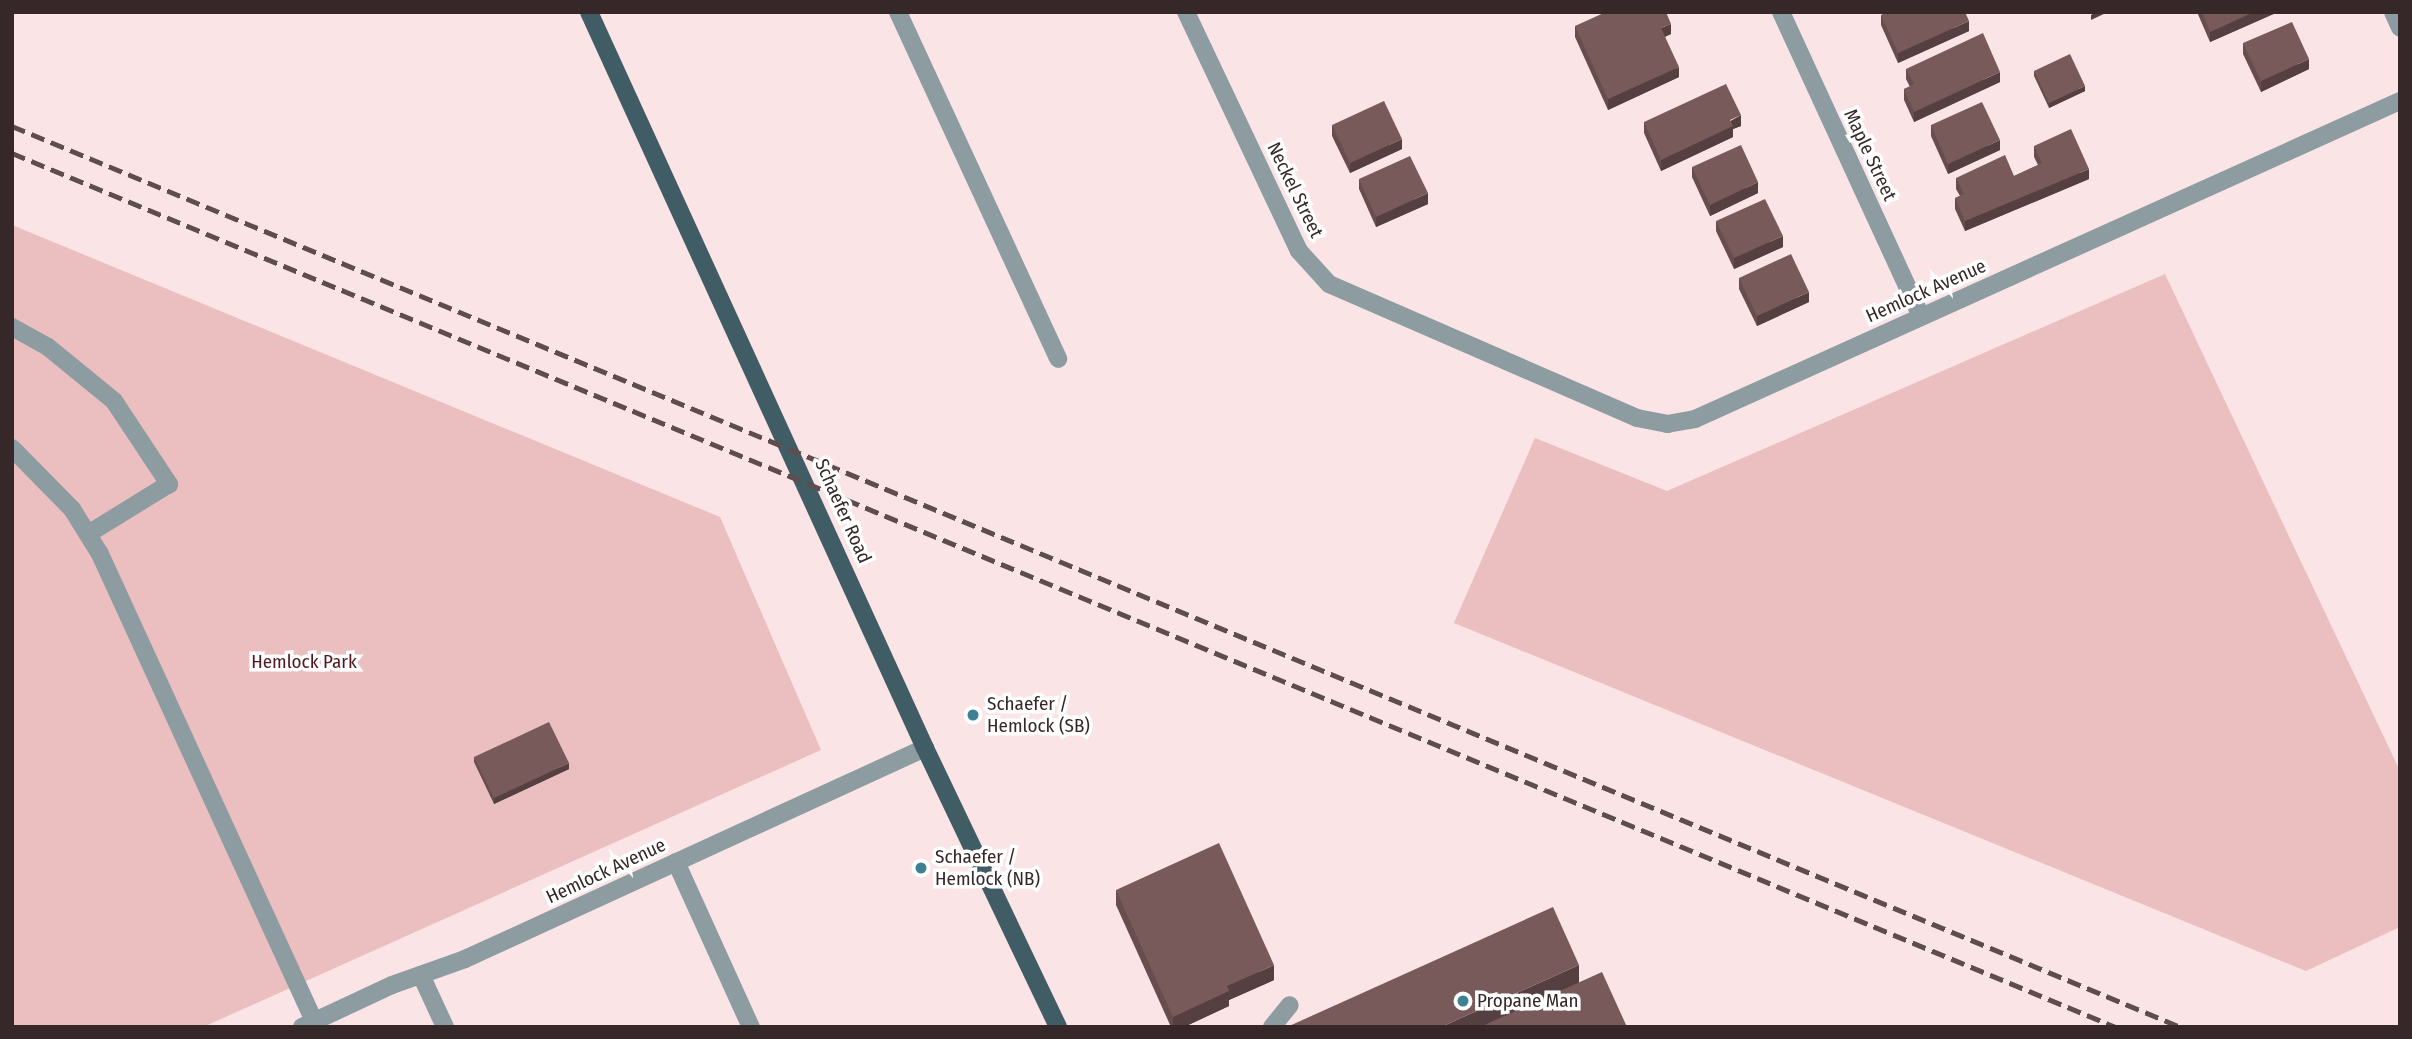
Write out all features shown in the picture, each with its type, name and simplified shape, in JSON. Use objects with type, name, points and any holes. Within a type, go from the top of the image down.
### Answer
[{"type":"main road","name":"Schaefer Road","points":[[589,12],[925,748],[1058,1027]]},
{"type":"street","points":[[898,12],[1058,359]]},
{"type":"street","name":"Neckel Street","points":[[1186,12],[1299,251],[1343,293],[1465,345]]},
{"type":"street","name":"Maple Street","points":[[1781,12],[1922,316]]},
{"type":"street","points":[[2393,12],[2400,28]]},
{"type":"street","name":"Hemlock Avenue","points":[[1465,345],[1637,418],[1678,424],[2400,101]]},
{"type":"street","points":[[12,327],[48,347],[114,401],[169,484],[88,534]]},
{"type":"street","points":[[12,448],[72,509],[88,534],[308,1024]]},
{"type":"street","name":"Hemlock Avenue","points":[[308,1024],[676,862],[925,748]]},
{"type":"street","points":[[676,862],[751,1027]]},
{"type":"street","points":[[421,975],[445,1027]]},
{"type":"street","points":[[1272,1027],[1290,1005]]},
{"type":"green space","name":"Hemlock Park","points":[[12,225],[720,517],[821,750],[203,1027],[12,1027]]},
{"type":"green space","points":[[2165,274],[2400,771],[2400,927],[2306,971],[1454,623],[1535,438],[1667,491]]},
{"type":"building","points":[[1606,12],[1666,12],[1671,24],[1661,28],[1679,67],[1608,99],[1575,26]]},
{"type":"building","points":[[1887,12],[1965,12],[1969,21],[1898,53],[1881,15]]},
{"type":"building","points":[[2202,12],[2254,12],[2210,32]]},
{"type":"building","points":[[2292,22],[2309,59],[2261,81],[2243,43]]},
{"type":"building","points":[[1983,33],[2000,72],[1914,112],[1904,89],[1914,84],[1906,69]]},
{"type":"building","points":[[2070,54],[2085,86],[2049,103],[2034,71]]},
{"type":"building","points":[[1726,84],[1741,115],[1730,120],[1733,126],[1661,160],[1644,122]]},
{"type":"building","points":[[1384,101],[1402,139],[1350,163],[1332,125]]},
{"type":"building","points":[[1982,102],[2000,140],[1948,164],[1931,125]]},
{"type":"building","points":[[2071,129],[2089,169],[1965,221],[1955,198],[1964,194],[1956,178],[2005,155],[2014,176],[2042,163],[2034,146]]},
{"type":"building","points":[[1741,145],[1758,182],[1710,205],[1692,167]]},
{"type":"building","points":[[1410,156],[1428,193],[1376,217],[1359,179]]},
{"type":"building","points":[[1765,199],[1783,236],[1734,258],[1716,221]]},
{"type":"building","points":[[1791,254],[1809,292],[1757,316],[1739,278]]},
{"type":"building","points":[[549,722],[569,763],[494,798],[474,757]]},
{"type":"building","points":[[1219,843],[1274,965],[1227,986],[1229,991],[1173,1017],[1116,890]]},
{"type":"building","points":[[1553,907],[1579,965],[1441,1027],[1287,1027]]},
{"type":"building","points":[[1602,972],[1627,1027],[1480,1027]]},
{"type":"railway","points":[[12,126],[2181,1027]]},
{"type":"railway","points":[[12,153],[2116,1027]]},
{"type":"place","name":"Schaefer / Hemlock (SB)","points":[[973,715]]},
{"type":"place","name":"Schaefer / Hemlock (NB)","points":[[921,868]]},
{"type":"place","name":"Propane Man","points":[[1463,1001]]}]
